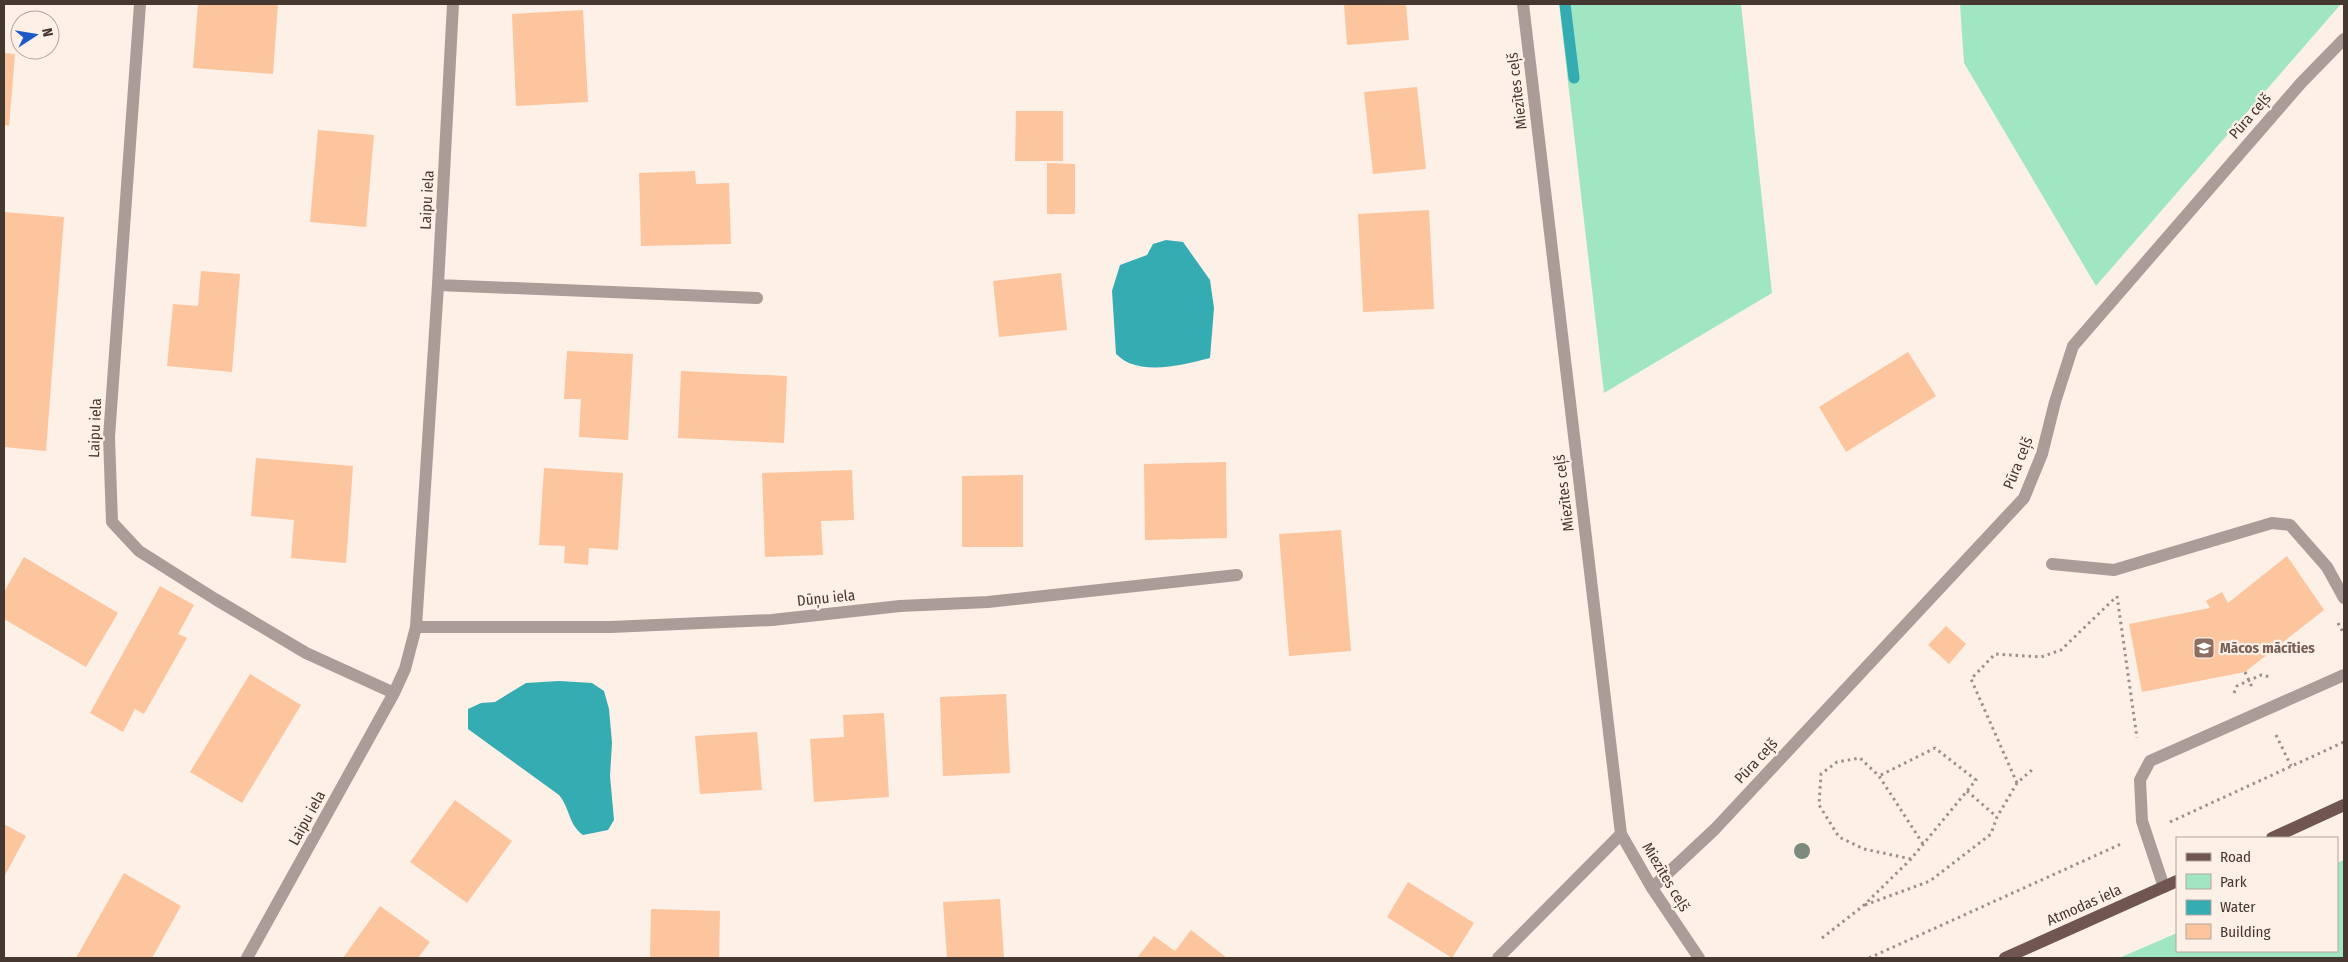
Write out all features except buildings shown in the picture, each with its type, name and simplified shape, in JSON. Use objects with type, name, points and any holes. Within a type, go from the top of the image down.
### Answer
[{"type":"main road","points":[[2274,837],[2344,805]]},
{"type":"main road","name":"Atmodas iela","points":[[2006,958],[2176,881]]},
{"type":"street","name":"Laipu iela","points":[[140,4],[109,436],[112,522],[139,551],[215,599],[306,653],[394,693]]},
{"type":"street","name":"Laipu iela","points":[[247,958],[406,670],[416,627],[438,285],[453,4]]},
{"type":"street","name":"Miezītes ceļš","points":[[1523,4],[1621,834],[1652,888],[1698,958]]},
{"type":"street","name":"Pūra ceļš","points":[[1652,888],[1714,829],[2024,498],[2042,454],[2054,402],[2073,346],[2301,83],[2344,40]]},
{"type":"street","points":[[438,285],[757,298]]},
{"type":"street","points":[[2052,564],[2114,570],[2272,523],[2290,525],[2327,567],[2344,598]]},
{"type":"street","name":"Dūņu iela","points":[[416,627],[611,627],[772,620],[900,606],[988,602],[1237,575]]},
{"type":"street","points":[[2164,887],[2145,833],[2140,780],[2150,761],[2344,675]]},
{"type":"street","points":[[1498,958],[1621,834]]},
{"type":"path","points":[[2114,570],[2137,740]]},
{"type":"path","points":[[2016,783],[1971,679],[1994,654],[2041,656],[2061,650],[2117,596]]},
{"type":"path","points":[[1869,958],[2344,742]]},
{"type":"path","points":[[1822,938],[1863,906],[1911,858],[1976,780],[1935,748],[1879,776]]},
{"type":"path","points":[[1911,858],[1864,849],[1839,837],[1819,805],[1821,774],[1837,762],[1860,758],[1879,776],[1923,844]]},
{"type":"path","points":[[1863,906],[1930,881],[1990,834],[2016,783],[2033,769]]},
{"type":"path","points":[[1967,791],[1997,817]]},
{"type":"green space","points":[[1559,4],[1741,4],[1772,293],[1604,393]]},
{"type":"green space","points":[[1960,4],[2341,4],[2096,286],[1964,63]]},
{"type":"green space","points":[[2344,860],[2344,958],[2119,958],[2176,933],[2176,952],[2338,952],[2338,863]]},
{"type":"water","points":[[1166,240],[1183,242],[1210,280],[1214,308],[1210,358],[1170,366],[1139,366],[1127,362],[1116,354],[1112,291],[1120,265],[1147,255],[1153,244]]},
{"type":"water","points":[[559,681],[592,683],[604,691],[609,709],[612,743],[610,776],[614,820],[608,830],[583,835],[574,826],[559,795],[468,729],[468,709],[481,703],[495,702],[526,683]]},
{"type":"waterway","points":[[1565,4],[1574,78]]},
{"type":"place","name":"Mācos mācīties","points":[[2204,648]]}]
